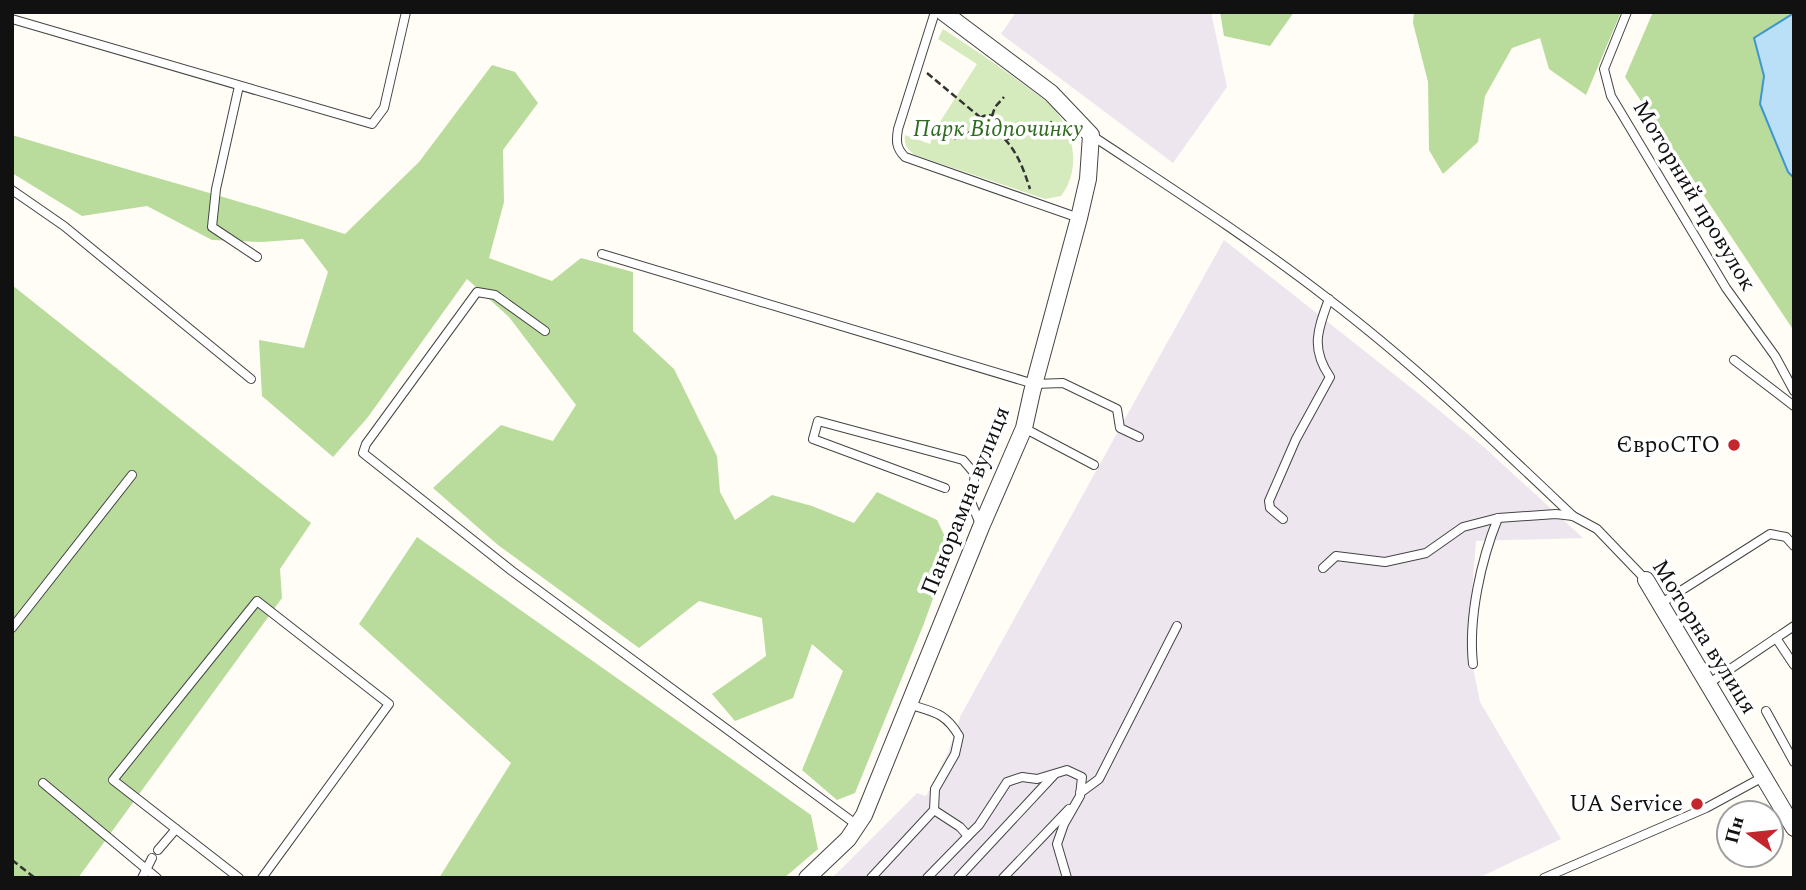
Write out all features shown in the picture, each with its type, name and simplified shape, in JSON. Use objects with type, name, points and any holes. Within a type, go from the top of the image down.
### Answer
[{"type":"street","points":[[943,12],[1051,93],[1091,135]]},
{"type":"street","name":"Панорамна вулиця","points":[[807,878],[848,839],[864,814],[1024,428],[1088,179],[1091,135]]},
{"type":"street","name":"Моторна вулиця","points":[[1646,580],[1794,828]]},
{"type":"lane","points":[[12,19],[372,124],[384,108],[406,12]]},
{"type":"lane","points":[[935,12],[898,129],[897,146],[900,152],[905,157],[1079,218]]},
{"type":"lane","name":"Моторний провулок","points":[[1627,12],[1604,69],[1611,96],[1726,288],[1775,356],[1794,391]]},
{"type":"lane","points":[[239,86],[216,189],[212,227],[257,257]]},
{"type":"lane","name":"Моторна вулиця","points":[[1091,135],[1243,235],[1329,299],[1496,442],[1573,516],[1597,529],[1646,580]]},
{"type":"lane","points":[[12,190],[64,226],[250,379]]},
{"type":"lane","points":[[602,254],[1034,384],[1063,383],[1117,409],[1120,428],[1139,437]]},
{"type":"lane","points":[[545,331],[495,295],[477,292],[366,444],[363,453],[512,571],[857,825]]},
{"type":"lane","points":[[1283,519],[1270,508],[1269,501],[1296,439],[1329,377],[1321,364],[1317,331],[1329,299]]},
{"type":"lane","points":[[1734,360],[1794,406]]},
{"type":"lane","points":[[945,488],[813,439],[818,421],[963,460],[975,474],[971,502],[981,527]]},
{"type":"lane","points":[[1024,428],[1094,465]]},
{"type":"lane","points":[[12,628],[132,475]]},
{"type":"lane","points":[[1323,568],[1336,556],[1385,562],[1426,553],[1463,527],[1498,518],[1556,514],[1573,516]]},
{"type":"lane","points":[[1473,664],[1474,621],[1485,550],[1498,518]]},
{"type":"lane","points":[[1660,604],[1770,534],[1786,537],[1794,546]]},
{"type":"lane","points":[[239,878],[113,780],[257,601],[389,704],[262,878]]},
{"type":"lane","points":[[1003,878],[1080,794],[1099,779],[1177,626]]},
{"type":"lane","points":[[1708,684],[1794,626]]},
{"type":"lane","points":[[1776,638],[1794,665]]},
{"type":"lane","points":[[871,878],[934,810],[935,789],[955,754],[959,736],[950,720],[908,704]]},
{"type":"lane","points":[[1766,710],[1794,762]]},
{"type":"lane","points":[[927,878],[979,825],[1007,782],[1023,777],[1037,779],[1067,770],[1082,777],[1080,794],[1057,844],[1067,878]]},
{"type":"lane","points":[[958,878],[1054,774]]},
{"type":"lane","points":[[1544,878],[1706,808],[1763,777]]},
{"type":"lane","points":[[43,783],[144,874],[157,878]]},
{"type":"lane","points":[[934,810],[960,827],[968,836]]},
{"type":"lane","points":[[158,850],[176,829]]},
{"type":"lane","points":[[144,874],[152,858]]},
{"type":"path","points":[[918,65],[981,118]]},
{"type":"path","points":[[992,116],[995,107],[1004,97]]},
{"type":"path","points":[[986,115],[992,116],[999,126],[997,132],[986,137],[977,129],[977,123],[986,115]]},
{"type":"path","points":[[1007,139],[1052,121]]},
{"type":"path","points":[[954,139],[977,129]]},
{"type":"path","points":[[997,132],[1007,139],[1022,166],[1031,194],[1030,201]]},
{"type":"path","points":[[12,860],[35,878]]},
{"type":"shaded area","points":[[1016,12],[1211,12],[1227,87],[1173,163],[1001,34]]},
{"type":"shaded area","points":[[1224,240],[1485,448],[1583,538],[1476,541],[1468,643],[1480,702],[1561,839],[1478,878],[832,878],[917,793],[926,796],[948,753],[961,715]]},
{"type":"green space","points":[[1220,12],[1294,12],[1270,46],[1224,36]]},
{"type":"green space","points":[[1414,12],[1621,12],[1586,95],[1549,69],[1540,38],[1512,48],[1485,96],[1478,142],[1443,174],[1429,150],[1428,82],[1413,23]]},
{"type":"green space","points":[[1653,12],[1794,12],[1794,331],[1625,77]]},
{"type":"green space","name":"Парк Відпочинку","points":[[943,29],[1039,96],[1060,118],[1073,151],[1071,175],[1061,196],[1045,199],[915,155],[908,149],[905,135],[930,144],[936,128],[977,64],[938,39]]},
{"type":"green space","points":[[492,65],[515,72],[538,103],[503,150],[504,202],[489,258],[552,281],[581,258],[633,272],[633,331],[674,369],[717,456],[720,492],[735,520],[772,495],[812,506],[854,523],[877,492],[937,520],[951,549],[923,626],[855,793],[837,800],[802,770],[843,671],[812,644],[793,698],[735,721],[712,694],[766,656],[762,618],[699,601],[639,648],[498,545],[433,488],[501,425],[553,441],[576,405],[509,317],[467,279],[368,417],[333,457],[262,396],[259,340],[304,348],[328,272],[303,239],[262,242],[212,240],[147,206],[82,216],[12,173],[12,135],[345,234],[419,162]]},
{"type":"green space","points":[[12,285],[311,523],[280,569],[282,598],[78,878],[12,878]]},
{"type":"green space","points":[[417,537],[811,815],[818,849],[784,878],[439,878],[511,763],[359,624]]},
{"type":"water","points":[[1794,13],[1794,178],[1788,172],[1760,104],[1764,76],[1754,38]]},
{"type":"place","name":"ЄвроСТО","points":[[1734,445]]},
{"type":"place","name":"UA Service","points":[[1697,804]]}]
